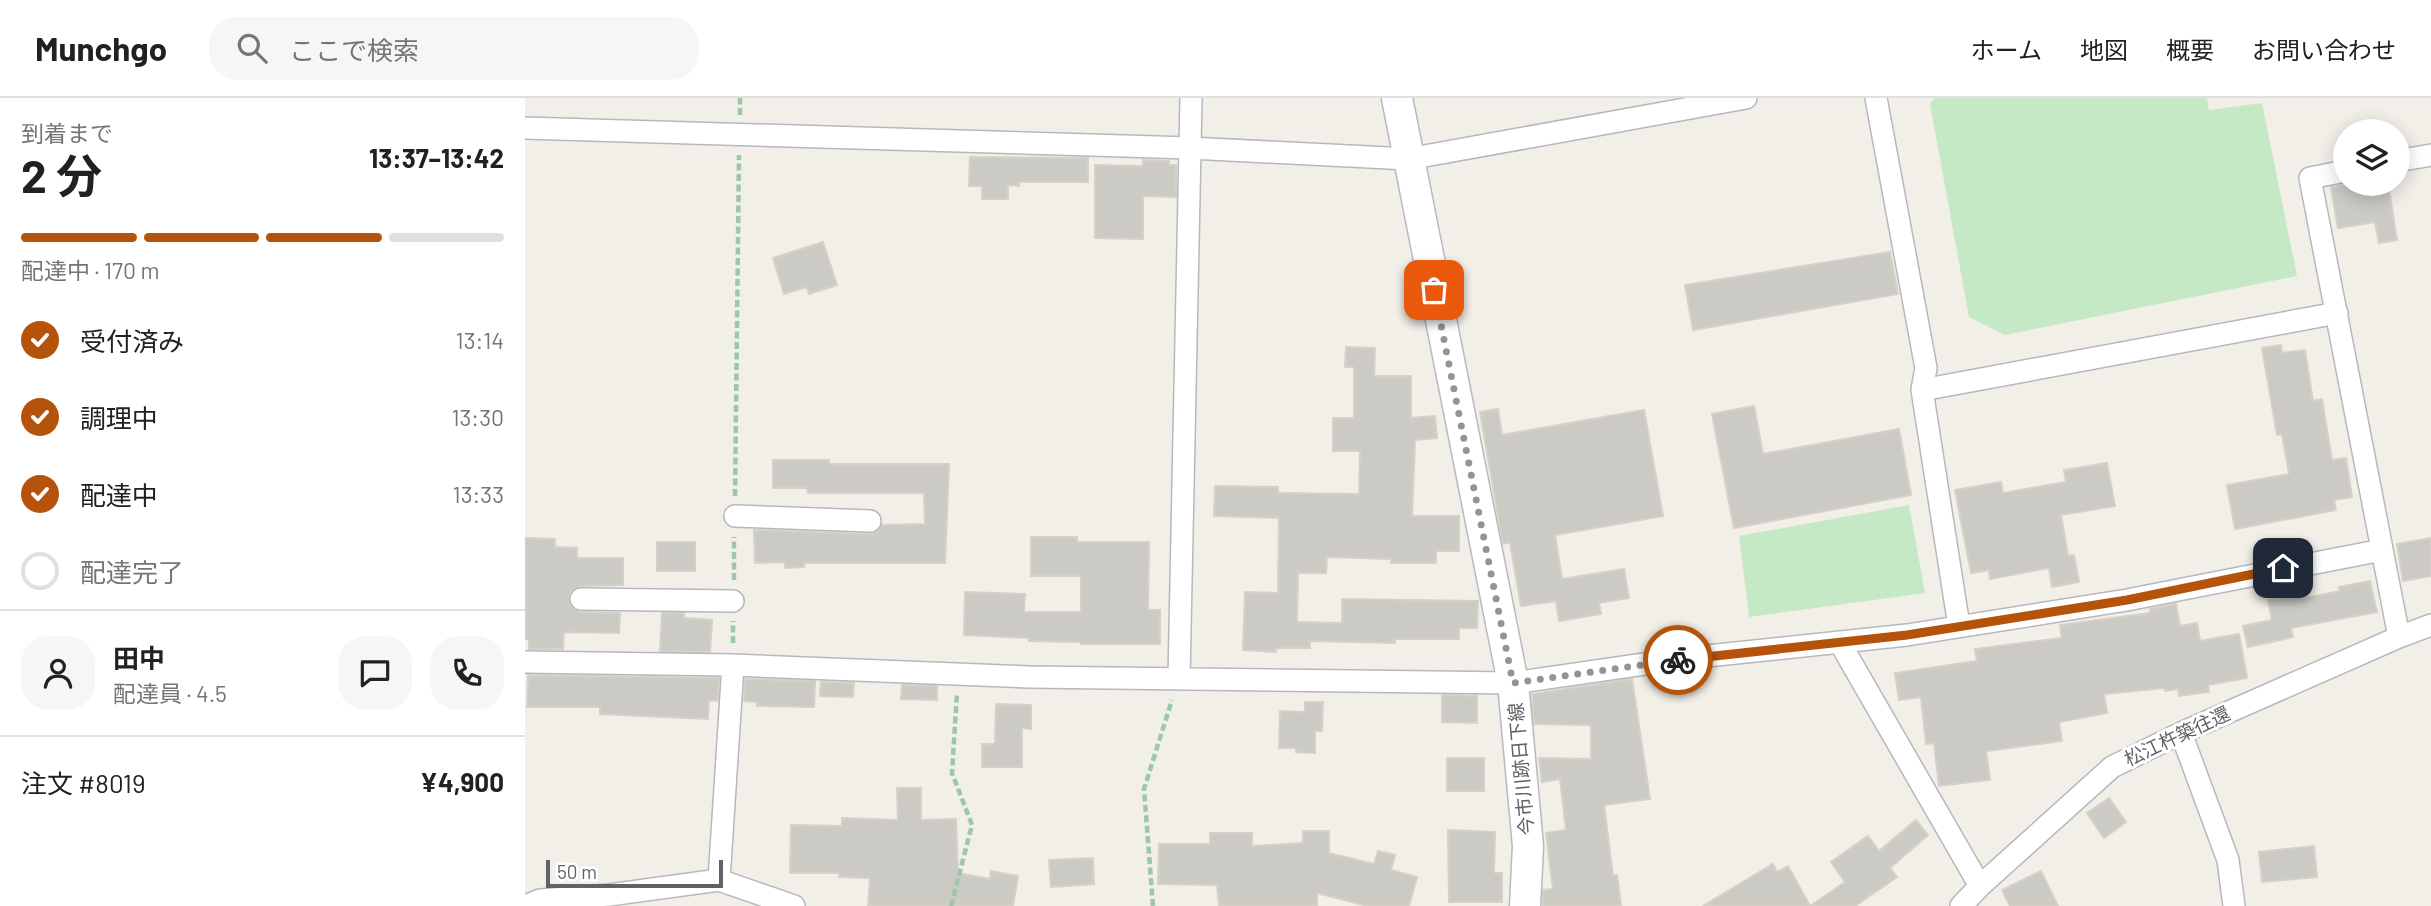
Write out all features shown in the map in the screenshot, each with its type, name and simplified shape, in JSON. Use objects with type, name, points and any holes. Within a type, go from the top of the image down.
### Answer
[{"type":"street","points":[[1179,679],[1191,98]]},
{"type":"street","name":"今市川跡日下線","points":[[1397,98],[1513,683],[1528,846],[1525,906]]},
{"type":"street","points":[[525,128],[1190,148],[1408,159],[1746,98]]},
{"type":"street","points":[[1875,98],[1926,368],[1922,390],[1959,626]]},
{"type":"street","points":[[2410,159],[2431,155]]},
{"type":"street","points":[[2333,173],[2310,178],[2399,637]]},
{"type":"street","points":[[1922,390],[2337,313]]},
{"type":"street","points":[[735,516],[870,521]]},
{"type":"street","points":[[525,662],[733,665],[1179,679],[1513,683],[1679,659],[1840,643],[1959,626],[2127,600],[2382,550]]},
{"type":"street","points":[[581,598],[733,601]]},
{"type":"street","name":"松江杵築往還","points":[[1961,906],[2112,767],[2182,733],[2431,625]]},
{"type":"street","points":[[1840,643],[1980,886]]},
{"type":"street","points":[[719,880],[733,665]]},
{"type":"street","points":[[2182,733],[2228,860],[2234,906]]},
{"type":"street","points":[[525,906],[540,900],[609,900],[719,880],[794,906]]},
{"type":"path","points":[[733,665],[739,133]]},
{"type":"path","points":[[951,906],[972,825],[952,773],[959,674]]},
{"type":"path","points":[[1153,906],[1145,789],[1179,679]]},
{"type":"green space","points":[[1935,98],[2207,98],[2209,110],[2262,103],[2297,276],[2005,335],[1969,317],[1930,104]]},
{"type":"green space","points":[[1909,505],[1925,593],[1749,617],[1739,536]]},
{"type":"building","points":[[970,157],[1088,158],[1088,182],[1019,182],[1019,186],[1008,185],[1008,199],[982,199],[982,186],[969,186]]},
{"type":"building","points":[[1143,160],[1169,161],[1169,165],[1176,165],[1176,197],[1143,196],[1143,239],[1095,238],[1095,165],[1143,166]]},
{"type":"building","points":[[2331,187],[2333,196],[2390,196],[2397,240],[2379,243],[2375,222],[2338,228]]},
{"type":"building","points":[[823,242],[837,285],[809,294],[807,287],[784,294],[773,258]]},
{"type":"building","points":[[1890,252],[1898,294],[1693,330],[1685,285]]},
{"type":"building","points":[[2281,345],[2282,353],[2305,350],[2313,401],[2322,399],[2332,460],[2346,458],[2352,497],[2334,500],[2336,510],[2235,529],[2227,485],[2289,474],[2282,434],[2277,435],[2262,348]]},
{"type":"building","points":[[1346,347],[1375,348],[1374,376],[1411,376],[1411,418],[1435,416],[1437,438],[1415,440],[1412,516],[1459,516],[1459,551],[1436,551],[1436,563],[1391,563],[1391,559],[1327,557],[1326,573],[1298,573],[1297,622],[1342,623],[1342,599],[1478,601],[1477,628],[1459,628],[1459,639],[1395,639],[1395,643],[1310,641],[1310,648],[1276,648],[1276,652],[1243,650],[1245,592],[1278,593],[1279,518],[1214,516],[1215,486],[1278,487],[1278,493],[1359,494],[1360,451],[1333,451],[1333,418],[1354,418],[1354,367],[1345,367]]},
{"type":"building","points":[[1754,406],[1763,454],[1899,429],[1911,495],[1734,528],[1712,414]]},
{"type":"building","points":[[1498,409],[1502,435],[1644,410],[1663,516],[1555,535],[1562,579],[1624,569],[1629,598],[1599,603],[1601,614],[1559,621],[1556,601],[1521,606],[1510,542],[1503,544],[1480,412]]},
{"type":"building","points":[[773,460],[829,460],[829,464],[949,464],[945,563],[804,563],[804,567],[785,568],[785,562],[755,563],[754,530],[870,534],[877,532],[882,525],[925,524],[924,493],[808,493],[807,488],[773,488]]},
{"type":"building","points":[[2107,463],[2115,506],[2061,515],[2068,556],[2074,555],[2079,582],[2052,587],[2049,568],[1990,579],[1989,570],[1971,573],[1955,490],[2001,482],[2003,493],[2066,482],[2064,470]]},
{"type":"building","points":[[1031,537],[1077,537],[1077,542],[1149,542],[1148,610],[1160,610],[1160,644],[1081,644],[964,635],[965,592],[1025,594],[1024,612],[1081,612],[1081,576],[1031,576]]},
{"type":"building","points":[[525,538],[555,539],[555,547],[577,548],[577,558],[623,558],[623,585],[580,586],[570,592],[568,598],[570,606],[580,612],[620,613],[619,633],[564,632],[563,649],[529,649],[529,639],[525,639]]},
{"type":"building","points":[[2431,538],[2431,576],[2403,581],[2397,544]]},
{"type":"building","points":[[657,542],[695,542],[695,571],[657,571]]},
{"type":"building","points":[[2370,581],[2377,612],[2291,628],[2293,637],[2248,647],[2243,626],[2272,620],[2268,600],[2300,594],[2301,599],[2340,591],[2339,587]]},
{"type":"building","points":[[2176,604],[2180,626],[2197,623],[2200,641],[2239,634],[2247,678],[2208,685],[2209,692],[2179,696],[2178,689],[2165,691],[2165,688],[2104,694],[2107,713],[2059,722],[2062,741],[1986,751],[1990,780],[1939,786],[1934,743],[1926,744],[1921,697],[1899,700],[1895,673],[1977,661],[1975,649],[2062,638],[2060,625],[2150,613],[2150,609]]},
{"type":"building","points":[[662,613],[684,613],[684,618],[712,620],[710,652],[660,651]]},
{"type":"building","points":[[528,675],[719,678],[718,701],[709,700],[708,719],[600,714],[600,707],[527,707]]},
{"type":"building","points":[[745,679],[815,681],[814,707],[757,706],[757,702],[744,701]]},
{"type":"building","points":[[1632,679],[1650,799],[1604,805],[1613,875],[1617,875],[1621,906],[1543,906],[1543,890],[1553,889],[1546,833],[1566,830],[1560,779],[1542,782],[1539,758],[1591,759],[1591,725],[1534,724],[1532,694]]},
{"type":"building","points":[[821,682],[854,683],[853,697],[820,696]]},
{"type":"building","points":[[902,685],[937,686],[937,700],[901,699]]},
{"type":"building","points":[[1442,695],[1477,696],[1477,723],[1442,722]]},
{"type":"building","points":[[1305,702],[1323,702],[1322,731],[1315,731],[1315,753],[1296,752],[1296,748],[1279,748],[1280,711],[1305,712]]},
{"type":"building","points":[[996,704],[1031,705],[1031,729],[1022,728],[1022,767],[982,767],[982,744],[995,744]]},
{"type":"building","points":[[1447,758],[1484,758],[1484,791],[1447,791]]},
{"type":"building","points":[[897,788],[921,788],[921,820],[956,819],[958,873],[990,879],[991,871],[1018,876],[1013,906],[868,906],[870,878],[839,877],[840,873],[790,873],[791,825],[842,826],[842,818],[898,820]]},
{"type":"building","points":[[2109,798],[2126,822],[2104,838],[2087,813]]},
{"type":"building","points":[[1916,820],[1928,835],[1890,868],[1897,877],[1855,906],[1810,906],[1845,882],[1831,862],[1868,836],[1879,851]]},
{"type":"building","points":[[1448,830],[1495,832],[1494,873],[1502,873],[1502,902],[1449,902]]},
{"type":"building","points":[[1303,831],[1329,831],[1329,853],[1374,864],[1378,851],[1395,855],[1391,870],[1417,877],[1409,906],[1368,906],[1317,893],[1317,906],[1219,906],[1217,885],[1158,884],[1159,844],[1210,844],[1210,833],[1252,833],[1252,846],[1303,843]]},
{"type":"building","points":[[2314,846],[2317,877],[2262,882],[2259,852]]},
{"type":"building","points":[[1093,858],[1094,884],[1051,887],[1049,860]]},
{"type":"building","points":[[1773,864],[1777,872],[1788,866],[1810,906],[1703,906]]},
{"type":"building","points":[[2041,871],[2058,906],[2010,906],[2002,890]]},
{"type":"way so far","points":[[1434,290],[1513,683],[1678,660]]},
{"type":"route","points":[[1678,660],[1907,635],[2127,600],[2283,568]]}]
